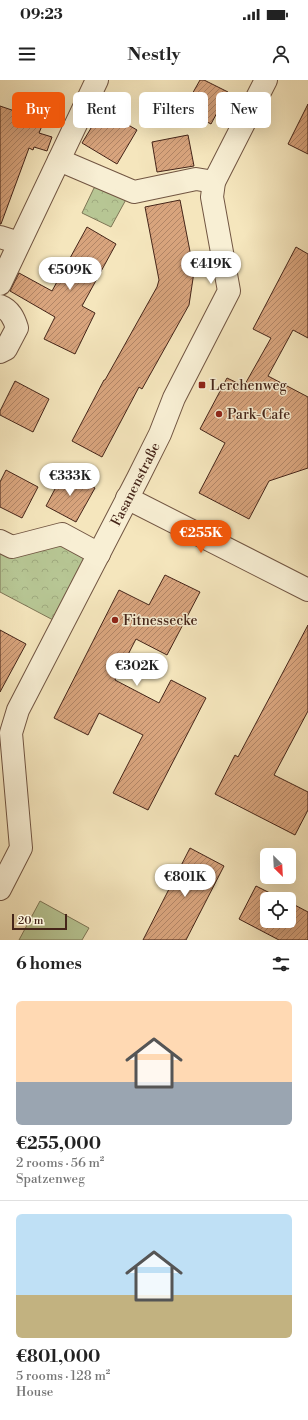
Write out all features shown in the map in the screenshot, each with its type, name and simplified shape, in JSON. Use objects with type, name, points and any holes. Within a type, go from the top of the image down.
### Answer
[{"type":"street","points":[[0,284],[10,240],[59,160],[97,80]]},
{"type":"street","name":"Fasanenstraße","points":[[0,889],[21,848],[9,707],[99,554],[160,434],[174,398],[229,291],[212,197],[214,182],[266,80]]},
{"type":"street","points":[[59,160],[134,192],[196,179],[214,182]]},
{"type":"street","points":[[0,306],[14,317],[17,328],[6,349],[0,352]]},
{"type":"street","points":[[128,498],[308,590]]},
{"type":"street","points":[[0,541],[12,547],[62,534],[99,554]]},
{"type":"green space","points":[[102,184],[129,194],[111,227],[82,213],[94,188]]},
{"type":"green space","points":[[59,541],[89,557],[55,621],[0,592],[0,549]]},
{"type":"green space","points":[[40,901],[89,928],[82,940],[19,940]]},
{"type":"building","points":[[200,80],[204,80],[228,92],[216,92],[216,115],[211,124],[208,122],[208,92],[193,92]]},
{"type":"building","points":[[308,104],[308,154],[288,144]]},
{"type":"building","points":[[0,106],[12,110],[12,128],[41,128],[39,133],[52,137],[47,151],[34,147],[33,150],[29,148],[0,224]]},
{"type":"building","points":[[131,127],[137,130],[117,164],[82,143],[91,128],[131,128]]},
{"type":"building","points":[[188,135],[194,166],[157,172],[152,142]]},
{"type":"building","points":[[180,200],[194,272],[189,305],[142,389],[139,387],[102,457],[72,441],[104,380],[157,287],[159,280],[145,207]]},
{"type":"building","points":[[87,227],[116,244],[82,306],[95,313],[75,354],[44,339],[55,317],[10,291],[19,273],[52,291]]},
{"type":"building","points":[[296,247],[308,254],[308,338],[293,330],[268,376],[308,397],[308,468],[269,481],[249,519],[199,493],[225,443],[200,429],[227,378],[244,386],[271,338],[253,329]]},
{"type":"building","points":[[15,381],[49,399],[33,432],[0,415],[0,411]]},
{"type":"building","points":[[6,470],[38,487],[22,518],[0,507],[0,482]]},
{"type":"building","points":[[64,472],[95,488],[76,522],[46,506]]},
{"type":"building","points":[[165,575],[200,592],[167,655],[136,639],[115,680],[159,703],[171,680],[206,698],[148,810],[113,793],[143,735],[99,713],[88,735],[54,718],[119,590],[149,605]]},
{"type":"building","points":[[308,625],[308,711],[274,775],[308,792],[308,810],[295,835],[215,794],[235,755],[238,757]]},
{"type":"building","points":[[0,630],[26,644],[0,692]]},
{"type":"building","points":[[190,848],[224,866],[186,940],[143,940]]},
{"type":"building","points":[[256,886],[268,892],[260,892],[260,928],[296,928],[296,906],[308,912],[308,940],[279,940],[239,919]]},
{"type":"place","name":"Lerchenweg","points":[[202,385]]},
{"type":"place","name":"Park-Cafe","points":[[219,414]]},
{"type":"place","name":"Fitnessecke","points":[[115,620]]}]
